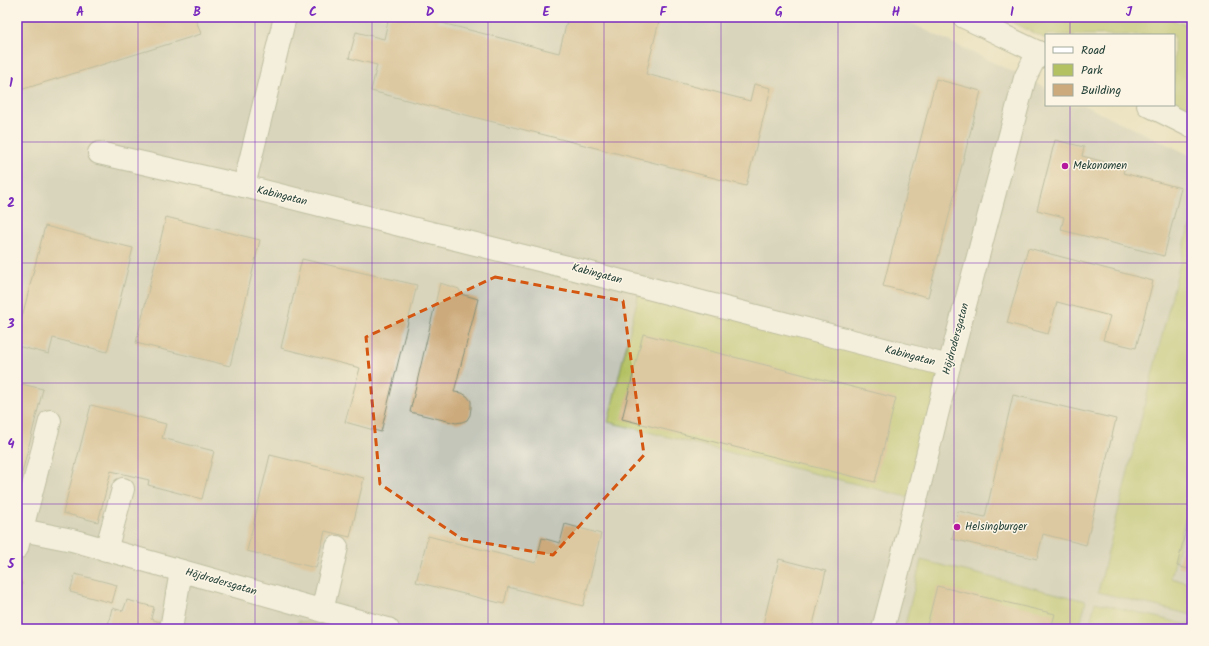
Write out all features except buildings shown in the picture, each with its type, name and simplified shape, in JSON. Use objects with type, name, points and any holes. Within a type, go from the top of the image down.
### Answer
[{"type":"street","name":"Kabingatan","points":[[244,186],[285,17]]},
{"type":"street","points":[[964,17],[1042,54]]},
{"type":"street","name":"Höjdrodersgatan","points":[[883,629],[949,366],[1026,78],[1042,54]]},
{"type":"street","points":[[1150,106],[1192,127]]},
{"type":"street","name":"Kabingatan","points":[[99,153],[244,186],[571,268],[949,366]]},
{"type":"street","points":[[19,536],[50,420]]},
{"type":"street","points":[[106,550],[123,489]]},
{"type":"street","name":"Höjdrodersgatan","points":[[19,536],[72,540],[377,628]]},
{"type":"street","points":[[322,611],[337,547]]},
{"type":"street","points":[[171,629],[181,571]]},
{"type":"highlighted area","points":[[495,277],[623,301],[644,455],[553,555],[462,539],[380,484],[366,337]]},
{"type":"shaded area","points":[[17,17],[898,17],[1045,88],[1045,106],[1085,106],[1192,156],[1192,629],[17,629]]},
{"type":"green space","points":[[1001,17],[1165,17],[1192,27],[1192,111],[1175,102],[1175,34],[1045,34],[1045,39]]},
{"type":"green space","points":[[1192,226],[1192,491],[1171,578],[1192,584],[1192,615],[1098,592],[1188,231]]},
{"type":"green space","points":[[639,292],[944,370],[912,498],[608,422]]},
{"type":"green space","points":[[921,560],[1086,601],[1079,629],[904,629]]},
{"type":"green space","points":[[1095,602],[1192,626],[1192,629],[1089,629]]},
{"type":"green space","points":[[298,621],[326,626],[331,629],[297,629]]},
{"type":"place","name":"Mekonomen","points":[[1065,166]]},
{"type":"place","name":"Helsingburger","points":[[957,527]]}]
